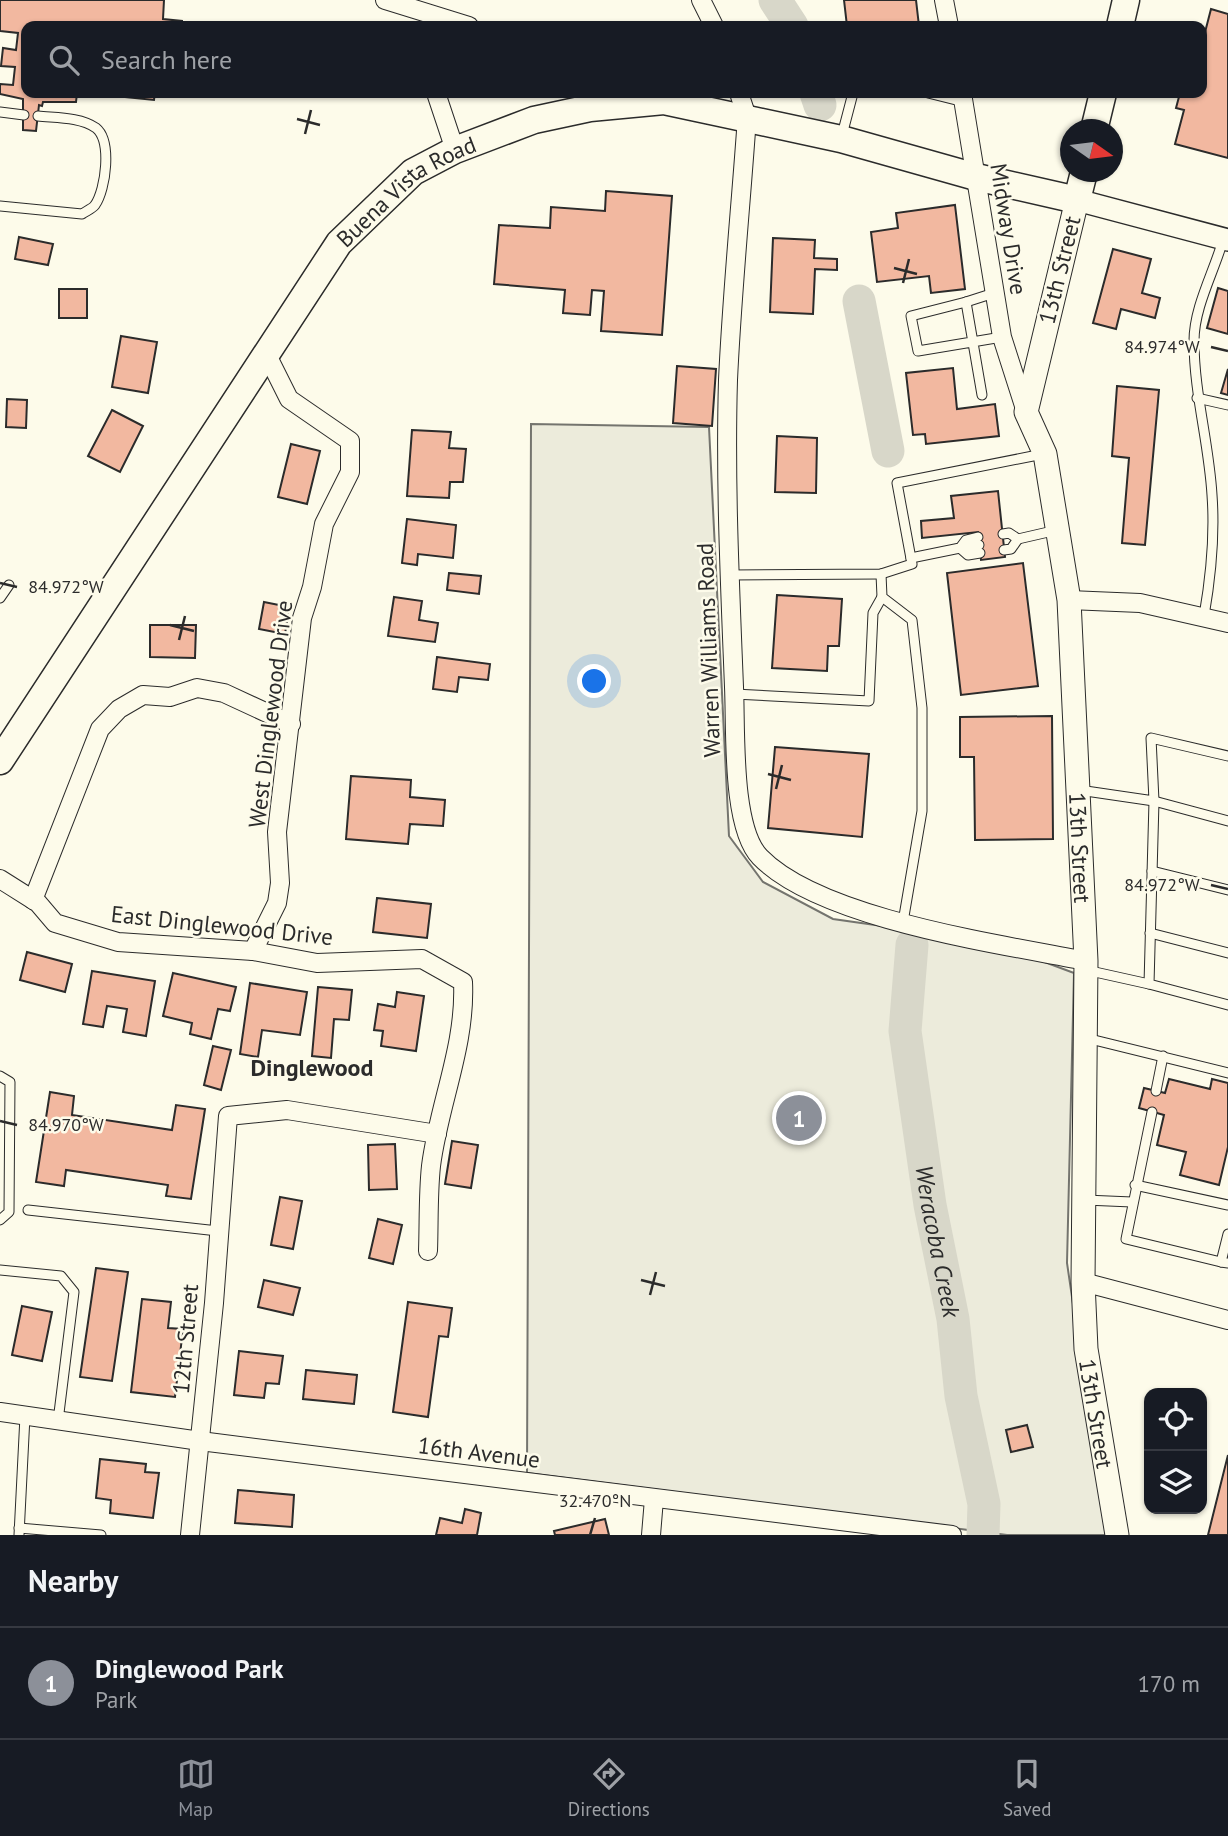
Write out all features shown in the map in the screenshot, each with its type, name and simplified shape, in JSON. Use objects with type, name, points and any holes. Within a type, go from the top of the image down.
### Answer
[{"type":"main road","points":[[1121,21],[1126,0]]},
{"type":"main road","name":"Buena Vista Road","points":[[0,761],[338,243],[413,172],[455,150],[534,120],[651,98]]},
{"type":"main road","name":"Buena Vista Road","points":[[668,98],[743,105],[841,139],[976,177],[1077,200]]},
{"type":"main road","points":[[1097,119],[1102,98]]},
{"type":"main road","name":"13th Street","points":[[1082,182],[1026,412],[1045,454],[1069,600],[1086,965],[1083,1282],[1086,1349],[1117,1535]]},
{"type":"street","points":[[385,0],[452,21]]},
{"type":"street","points":[[701,0],[712,21]]},
{"type":"street","points":[[944,0],[948,21]]},
{"type":"street","points":[[407,8],[411,21]]},
{"type":"street","points":[[438,98],[455,150]]},
{"type":"street","name":"Midway Drive","points":[[963,98],[1002,337],[1026,412]]},
{"type":"street","name":"Warren Williams Road","points":[[743,105],[728,380],[730,575],[738,789],[748,841],[759,857],[782,876],[840,905],[1086,965]]},
{"type":"street","points":[[1077,200],[1226,239]]},
{"type":"street","name":"West Dinglewood Drive","points":[[253,950],[277,904],[277,832],[302,618],[312,587],[324,524],[350,472],[351,441],[289,399],[267,355]]},
{"type":"street","points":[[1069,600],[1140,603],[1228,623]]},
{"type":"street","points":[[33,900],[100,729],[119,709],[143,695],[170,697],[197,688],[224,693],[291,724]]},
{"type":"street","name":"East Dinglewood Drive","points":[[0,879],[33,900],[55,923],[118,942],[253,950],[317,963],[422,959],[463,982],[464,1009],[458,1057],[431,1167],[428,1251]]},
{"type":"street","name":"12th Street","points":[[190,1535],[228,1116],[287,1110],[437,1134]]},
{"type":"street","points":[[1083,1282],[1228,1320]]},
{"type":"street","name":"16th Avenue","points":[[0,1412],[200,1441],[941,1534]]},
{"type":"street","points":[[651,1535],[654,1499]]},
{"type":"lane","points":[[841,139],[852,98]]},
{"type":"lane","points":[[0,113],[24,115]]},
{"type":"lane","points":[[0,206],[82,214],[93,207],[101,192],[105,148],[103,135],[77,120],[38,116]]},
{"type":"lane","points":[[1204,616],[1212,570],[1212,493],[1197,398],[1194,338],[1207,285],[1226,239]]},
{"type":"lane","points":[[994,293],[911,316],[918,351],[1002,337]]},
{"type":"lane","points":[[966,302],[982,395]]},
{"type":"lane","points":[[1197,398],[1228,405]]},
{"type":"lane","points":[[730,575],[881,574],[912,564],[897,483],[1045,454]]},
{"type":"lane","points":[[1018,539],[1009,533],[1004,542],[1011,549],[1018,539],[1057,530]]},
{"type":"lane","points":[[911,558],[960,548],[966,540],[979,545],[968,555],[960,548]]},
{"type":"lane","points":[[734,694],[869,701],[873,613],[882,597],[881,574]]},
{"type":"lane","points":[[0,598],[9,585]]},
{"type":"lane","points":[[882,597],[912,620],[922,708],[922,811],[903,922]]},
{"type":"lane","points":[[1149,984],[1154,801],[1152,738],[1228,756]]},
{"type":"lane","points":[[1079,790],[1154,801],[1228,821]]},
{"type":"lane","points":[[1152,871],[1228,890]]},
{"type":"lane","points":[[1150,933],[1228,953]]},
{"type":"lane","points":[[1086,965],[1228,1005]]},
{"type":"lane","points":[[1086,1038],[1228,1073]]},
{"type":"lane","points":[[1156,1091],[1163,1056]]},
{"type":"lane","points":[[0,1076],[10,1082],[9,1212],[0,1220]]},
{"type":"lane","points":[[1152,1112],[1126,1239],[1225,1263],[1228,1234]]},
{"type":"lane","points":[[1135,1185],[1228,1205]]},
{"type":"lane","points":[[1084,1200],[1132,1202]]},
{"type":"lane","points":[[28,1210],[218,1231]]},
{"type":"lane","points":[[0,1270],[61,1276],[74,1292],[58,1421]]},
{"type":"lane","points":[[25,1416],[19,1531],[101,1535]]},
{"type":"shaded area","points":[[531,424],[709,427],[729,836],[763,882],[833,919],[988,941],[1074,973],[1067,1263],[1107,1535],[1007,1535],[527,1473]]},
{"type":"building","points":[[0,0],[164,0],[163,19],[182,21],[21,21],[21,98],[76,98],[76,102],[43,102],[42,106],[39,105],[36,131],[23,130],[23,99],[0,94],[0,84],[13,85],[15,67],[1,66],[3,48],[16,50],[18,33],[0,31]]},
{"type":"building","points":[[844,0],[916,0],[918,21],[846,21]]},
{"type":"building","points":[[1211,9],[1228,14],[1228,158],[1175,144],[1184,110],[1176,108],[1179,98],[1207,98],[1207,25]]},
{"type":"building","points":[[606,191],[672,196],[662,335],[601,331],[604,291],[592,290],[590,315],[563,313],[565,290],[494,284],[499,225],[550,228],[551,207],[605,211]]},
{"type":"building","points":[[955,205],[965,289],[931,293],[929,276],[877,282],[871,232],[898,228],[896,213]]},
{"type":"building","points":[[19,237],[53,244],[48,265],[15,259]]},
{"type":"building","points":[[773,238],[815,240],[814,258],[837,259],[837,270],[815,269],[813,314],[770,312]]},
{"type":"building","points":[[1113,249],[1151,259],[1142,293],[1160,298],[1155,318],[1121,309],[1116,329],[1093,323]]},
{"type":"building","points":[[1218,288],[1228,291],[1228,334],[1207,328]]},
{"type":"building","points":[[59,289],[87,289],[87,318],[59,318]]},
{"type":"building","points":[[121,336],[157,342],[148,393],[112,387]]},
{"type":"building","points":[[677,366],[716,369],[712,426],[673,423]]},
{"type":"building","points":[[953,368],[957,409],[995,404],[999,436],[926,444],[925,434],[913,435],[906,373]]},
{"type":"building","points":[[1228,369],[1228,395],[1221,393]]},
{"type":"building","points":[[1117,386],[1159,390],[1145,545],[1122,543],[1129,458],[1112,456]]},
{"type":"building","points":[[7,399],[27,400],[26,428],[6,427]]},
{"type":"building","points":[[112,410],[143,426],[120,472],[88,456]]},
{"type":"building","points":[[412,430],[451,432],[449,448],[466,449],[463,482],[450,482],[449,498],[407,496]]},
{"type":"building","points":[[777,436],[817,438],[816,493],[775,492]]},
{"type":"building","points":[[291,444],[320,451],[307,504],[278,497]]},
{"type":"building","points":[[998,491],[1005,557],[981,560],[978,532],[922,538],[921,521],[954,518],[951,496]]},
{"type":"building","points":[[407,519],[456,525],[453,558],[418,554],[417,565],[402,563]]},
{"type":"building","points":[[1023,563],[1038,686],[961,695],[947,573]]},
{"type":"building","points":[[449,573],[481,576],[479,594],[447,590]]},
{"type":"building","points":[[777,595],[842,599],[839,646],[828,646],[827,671],[772,668]]},
{"type":"building","points":[[394,597],[422,601],[419,620],[438,623],[435,642],[388,636]]},
{"type":"building","points":[[264,602],[289,607],[285,634],[259,629]]},
{"type":"building","points":[[150,625],[196,625],[195,658],[150,657]]},
{"type":"building","points":[[437,657],[490,664],[488,680],[459,677],[457,692],[433,689]]},
{"type":"building","points":[[1052,716],[1053,839],[975,840],[974,757],[960,757],[960,717]]},
{"type":"building","points":[[775,747],[869,754],[862,837],[768,828]]},
{"type":"building","points":[[351,776],[411,780],[410,797],[445,800],[443,826],[410,824],[408,844],[346,839]]},
{"type":"building","points":[[377,898],[431,904],[427,938],[373,932]]},
{"type":"building","points":[[27,952],[72,964],[65,992],[20,980]]},
{"type":"building","points":[[92,971],[155,981],[146,1036],[123,1032],[127,1009],[107,1006],[103,1027],[83,1024]]},
{"type":"building","points":[[173,973],[236,987],[230,1011],[218,1009],[211,1039],[190,1034],[192,1023],[163,1016]]},
{"type":"building","points":[[250,983],[307,992],[300,1035],[262,1030],[258,1057],[240,1054]]},
{"type":"building","points":[[318,987],[352,990],[349,1020],[334,1019],[331,1058],[312,1056]]},
{"type":"building","points":[[397,992],[424,996],[416,1051],[381,1046],[383,1031],[374,1030],[378,1004],[395,1007]]},
{"type":"building","points":[[213,1046],[231,1050],[221,1090],[204,1085]]},
{"type":"building","points":[[1169,1079],[1210,1089],[1212,1079],[1228,1083],[1228,1147],[1219,1185],[1180,1175],[1186,1152],[1157,1145],[1164,1115],[1139,1108],[1144,1088],[1165,1093]]},
{"type":"building","points":[[50,1092],[74,1096],[72,1115],[172,1130],[176,1105],[205,1109],[191,1199],[166,1196],[168,1185],[66,1170],[64,1186],[36,1182]]},
{"type":"building","points":[[452,1141],[478,1145],[471,1188],[445,1184]]},
{"type":"building","points":[[395,1144],[397,1189],[369,1190],[368,1145]]},
{"type":"building","points":[[280,1197],[302,1201],[293,1249],[271,1245]]},
{"type":"building","points":[[378,1219],[402,1225],[393,1264],[369,1258]]},
{"type":"building","points":[[96,1268],[128,1272],[112,1381],[80,1377]]},
{"type":"building","points":[[264,1280],[300,1288],[293,1315],[258,1307]]},
{"type":"building","points":[[142,1299],[171,1302],[168,1328],[183,1329],[175,1397],[131,1392]]},
{"type":"building","points":[[408,1302],[452,1308],[448,1337],[439,1336],[428,1417],[393,1412]]},
{"type":"building","points":[[22,1306],[52,1312],[42,1361],[12,1355]]},
{"type":"building","points":[[239,1351],[283,1356],[279,1384],[266,1383],[264,1398],[234,1395]]},
{"type":"building","points":[[306,1370],[357,1375],[354,1404],[303,1399]]},
{"type":"building","points":[[1027,1425],[1033,1447],[1011,1452],[1006,1430]]},
{"type":"building","points":[[1228,1455],[1228,1535],[1208,1535]]},
{"type":"building","points":[[100,1459],[146,1464],[145,1472],[159,1473],[153,1518],[110,1513],[111,1500],[96,1498]]},
{"type":"building","points":[[238,1490],[294,1495],[292,1527],[235,1523]]},
{"type":"building","points":[[465,1509],[481,1513],[477,1535],[436,1535],[440,1518],[462,1523]]},
{"type":"building","points":[[605,1519],[609,1535],[555,1535],[554,1531]]},
{"type":"waterway","name":"Weracoba Creek","points":[[775,0],[789,21]]},
{"type":"waterway","name":"Weracoba Creek","points":[[818,98],[820,105]]},
{"type":"waterway","name":"Weracoba Creek","points":[[859,301],[888,451]]},
{"type":"waterway","name":"Weracoba Creek","points":[[912,945],[905,1031],[930,1205],[953,1319],[961,1396],[984,1504],[983,1535]]},
{"type":"place","name":"Dinglewood Park","points":[[799,1118]]},
{"type":"district","name":"Dinglewood","points":[[312,1067]]}]
